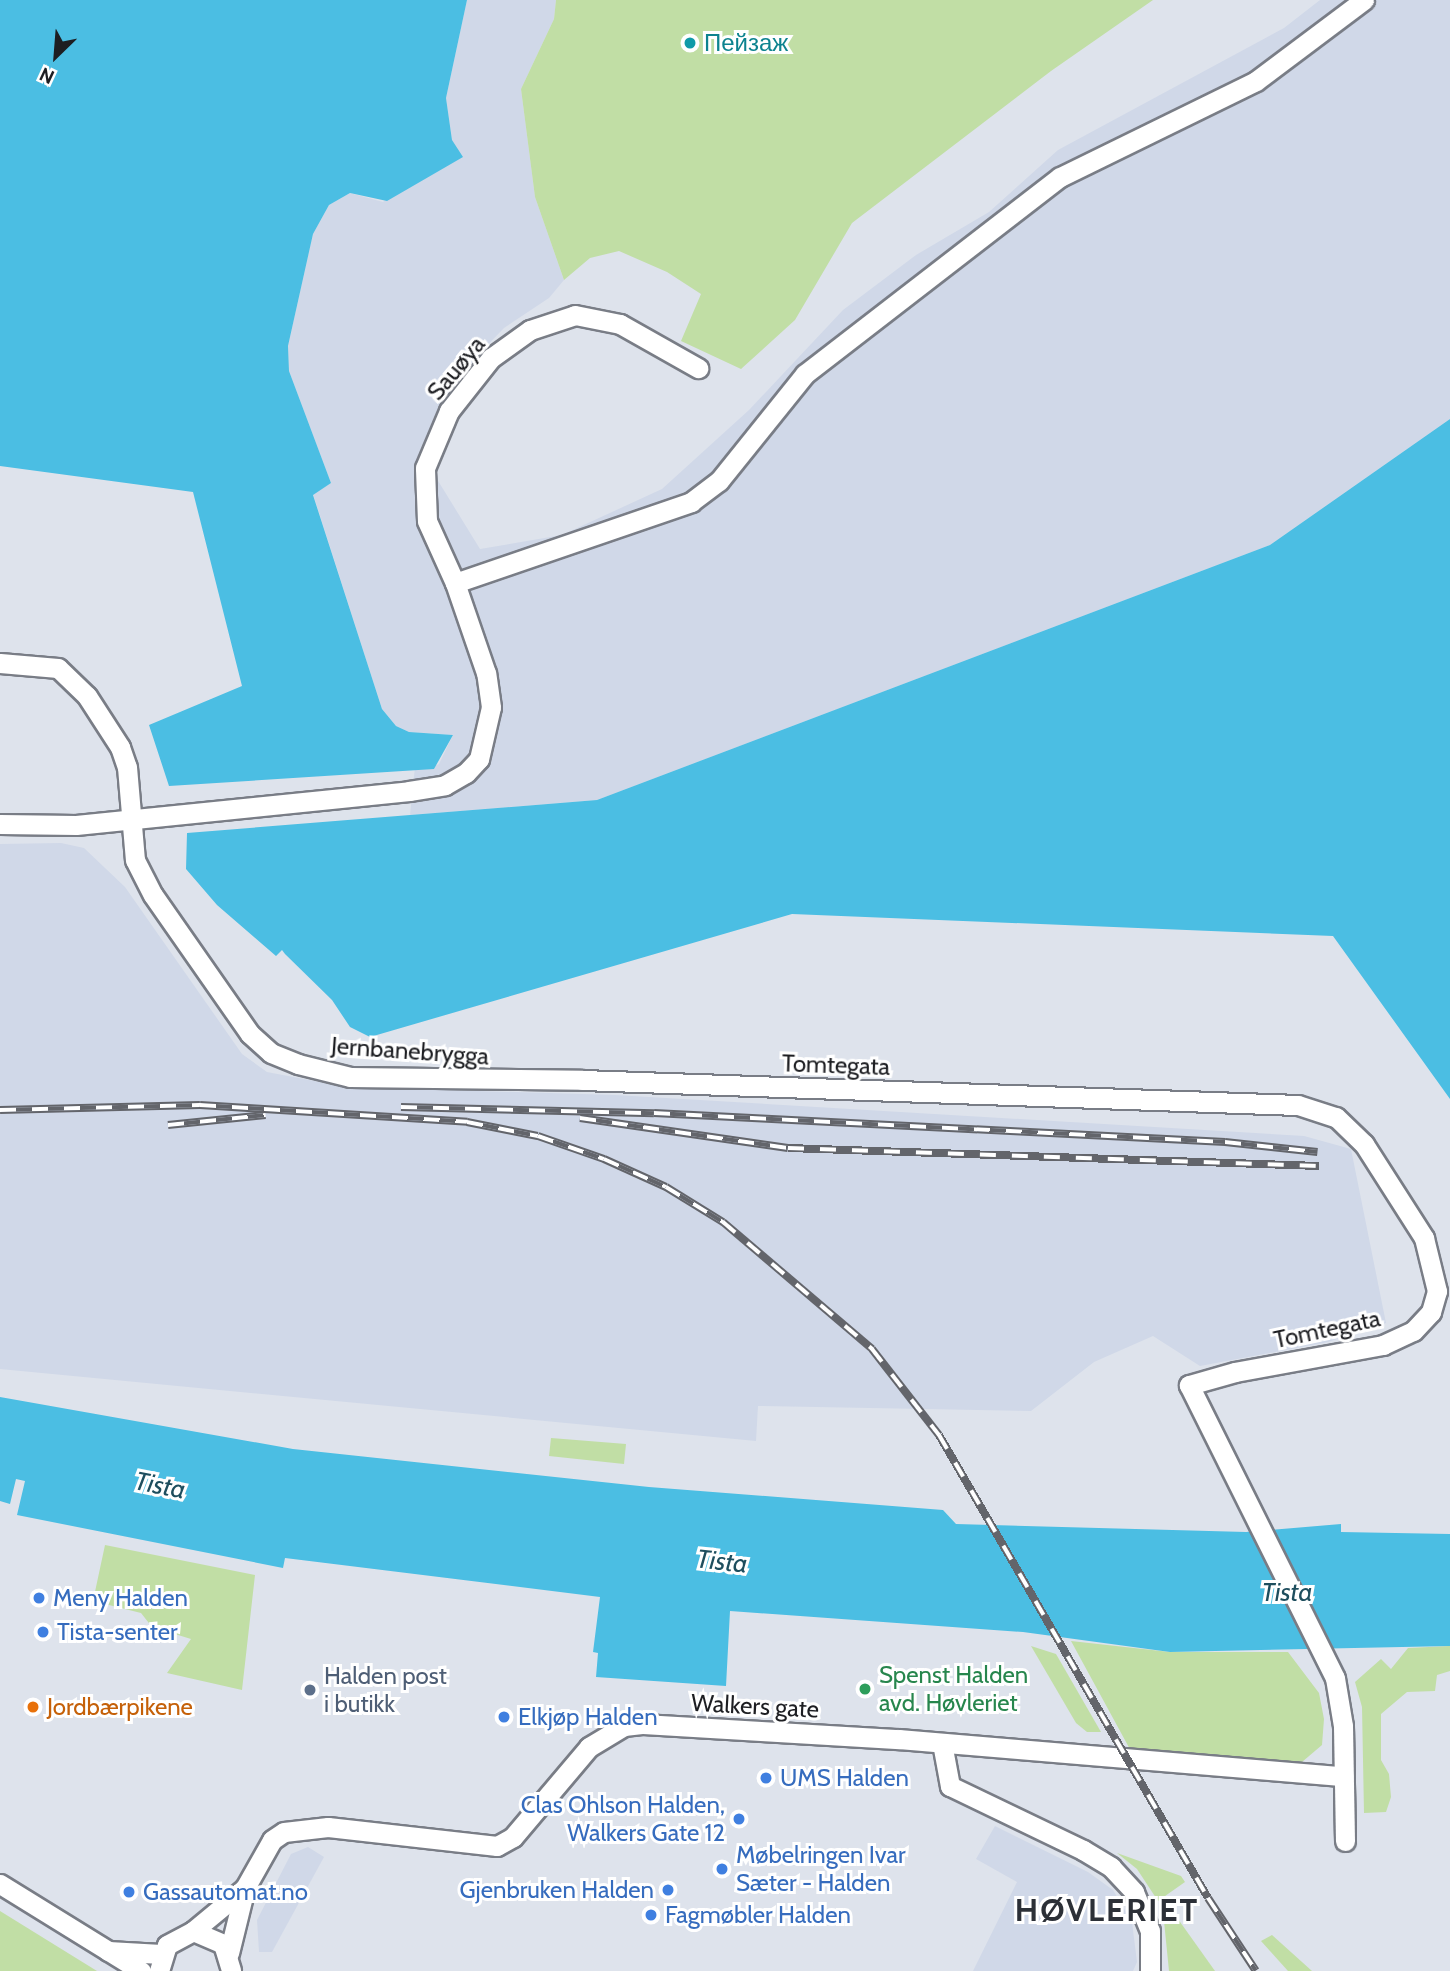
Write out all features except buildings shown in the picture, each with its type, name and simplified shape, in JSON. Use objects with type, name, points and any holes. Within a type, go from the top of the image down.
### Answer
[{"type":"street","points":[[455,583],[691,502],[719,481],[805,374],[1059,177],[1256,81],[1364,0]]},
{"type":"street","name":"Sauøya","points":[[0,824],[76,825],[408,791],[445,785],[466,773],[479,759],[491,707],[486,673],[455,583],[427,521],[425,468],[449,411],[491,358],[530,330],[575,315],[620,324],[698,369]]},
{"type":"street","name":"Jernbanebrygga","points":[[0,663],[58,668],[87,696],[120,747],[127,767],[135,860],[153,895],[223,1002],[271,1053],[350,1077],[702,1084]]},
{"type":"street","name":"Tomtegata","points":[[702,1084],[1298,1105],[1336,1117],[1364,1144],[1424,1238],[1437,1291],[1431,1312],[1413,1331],[1383,1345],[1235,1372],[1189,1385],[1330,1666],[1342,1712],[1345,1842]]},
{"type":"street","name":"Walkers gate","points":[[230,1962],[245,1888],[272,1840],[303,1827],[498,1846],[513,1837],[590,1747],[624,1726],[644,1724],[942,1743],[1343,1776]]},
{"type":"street","points":[[942,1743],[950,1786],[1083,1850],[1111,1867],[1134,1892],[1150,1931],[1150,1971]]},
{"type":"street","points":[[0,1884],[141,1971]]},
{"type":"street","name":"Walkers gate","points":[[160,1962],[174,1938],[193,1931],[245,1888]]},
{"type":"street","points":[[193,1931],[214,1937],[230,1962]]},
{"type":"street","points":[[104,1950],[160,1962]]},
{"type":"shaded area","points":[[467,0],[556,0],[554,19],[521,89],[535,197],[564,280],[549,298],[504,328],[474,359],[432,471],[480,549],[562,535],[662,489],[749,410],[843,310],[916,255],[989,212],[1058,150],[1284,28],[1320,0],[1450,0],[1450,419],[1270,545],[597,800],[410,815],[415,767],[428,769],[439,764],[453,735],[409,732],[396,726],[382,709],[313,494],[331,483],[289,371],[288,346],[313,234],[329,205],[350,193],[383,202],[452,140],[446,98]]},
{"type":"shaded area","points":[[61,843],[84,848],[125,887],[242,1054],[267,1072],[346,1087],[615,1095],[1304,1136],[1351,1149],[1386,1323],[1328,1342],[1200,1366],[1153,1336],[1094,1362],[1031,1411],[758,1406],[756,1441],[0,1369],[0,844]]},
{"type":"shaded area","points":[[995,1826],[1088,1872],[1113,1890],[1132,1922],[1137,1962],[1133,1971],[973,1971],[1017,1882],[976,1859]]},
{"type":"shaded area","points":[[308,1847],[324,1857],[272,1952],[259,1952],[257,1920],[291,1854]]},
{"type":"green space","points":[[556,0],[1153,0],[1051,71],[852,223],[795,320],[741,369],[681,341],[701,294],[667,272],[619,251],[590,258],[564,280],[535,197],[521,89],[554,19]]},
{"type":"green space","points":[[551,1438],[626,1444],[624,1464],[549,1456]]},
{"type":"green space","points":[[105,1545],[255,1575],[242,1690],[167,1673],[191,1639],[152,1627],[141,1613],[93,1601]]},
{"type":"green space","points":[[1071,1641],[1170,1652],[1288,1652],[1319,1693],[1324,1719],[1322,1745],[1302,1762],[1132,1753]]},
{"type":"green space","points":[[1031,1646],[1056,1654],[1101,1732],[1087,1732],[1076,1723]]},
{"type":"green space","points":[[1450,1646],[1450,1671],[1437,1675],[1435,1691],[1407,1692],[1381,1714],[1381,1760],[1389,1774],[1391,1797],[1386,1812],[1364,1813],[1362,1707],[1355,1682],[1381,1659],[1391,1669],[1408,1648]]},
{"type":"green space","points":[[1117,1853],[1181,1876],[1185,1882],[1158,1901],[1137,1869]]},
{"type":"green space","points":[[1168,1905],[1215,1971],[1169,1971],[1163,1911]]},
{"type":"green space","points":[[0,1911],[97,1971],[0,1971]]},
{"type":"green space","points":[[1272,1935],[1312,1971],[1288,1971],[1261,1941]]},
{"type":"water","points":[[0,0],[467,0],[446,98],[452,140],[463,157],[387,201],[350,193],[329,205],[313,234],[288,346],[289,371],[331,483],[313,495],[382,709],[396,726],[409,732],[453,735],[434,769],[169,786],[149,725],[242,686],[193,492],[0,466]]},
{"type":"water","points":[[1450,419],[1450,1099],[1333,936],[792,914],[370,1037],[350,1027],[332,1000],[282,950],[276,956],[217,905],[186,869],[187,833],[597,800],[1270,545]]},
{"type":"water","name":"Tista","points":[[0,1397],[293,1449],[649,1487],[943,1510],[956,1524],[1246,1532],[1341,1524],[1341,1532],[1450,1534],[1450,1646],[1170,1652],[1023,1632],[730,1611],[726,1686],[596,1677],[598,1653],[593,1652],[600,1597],[285,1558],[283,1568],[17,1515],[25,1481],[16,1479],[10,1504],[0,1501]]},
{"type":"railway","points":[[0,1110],[200,1105],[467,1122],[538,1136],[604,1159],[666,1187],[723,1222],[872,1349],[939,1435],[1208,1898],[1256,1971]]},
{"type":"railway","points":[[401,1107],[654,1113],[1225,1142],[1317,1152]]},
{"type":"railway","points":[[168,1125],[265,1115]]},
{"type":"railway","points":[[580,1118],[788,1148],[1319,1166]]},
{"type":"place","name":"Пейзаж","points":[[690,43]]},
{"type":"place","name":"Meny Halden","points":[[39,1598]]},
{"type":"place","name":"Tista-senter","points":[[43,1632]]},
{"type":"place","name":"Spenst Halden avd. Høvleriet","points":[[865,1689]]},
{"type":"place","name":"Halden post i butikk","points":[[310,1690]]},
{"type":"place","name":"Jordbærpikene","points":[[33,1707]]},
{"type":"place","name":"Elkjøp Halden","points":[[504,1717]]},
{"type":"place","name":"UMS Halden","points":[[766,1778]]},
{"type":"place","name":"Clas Ohlson Halden, Walkers Gate 12","points":[[739,1819]]},
{"type":"place","name":"Møbelringen Ivar Sæter - Halden","points":[[722,1869]]},
{"type":"place","name":"Gjenbruken Halden","points":[[668,1890]]},
{"type":"place","name":"Gassautomat.no","points":[[129,1892]]},
{"type":"place","name":"Fagmøbler Halden","points":[[651,1915]]},
{"type":"district","name":"HØVLERIET","points":[[1107,1910]]}]
